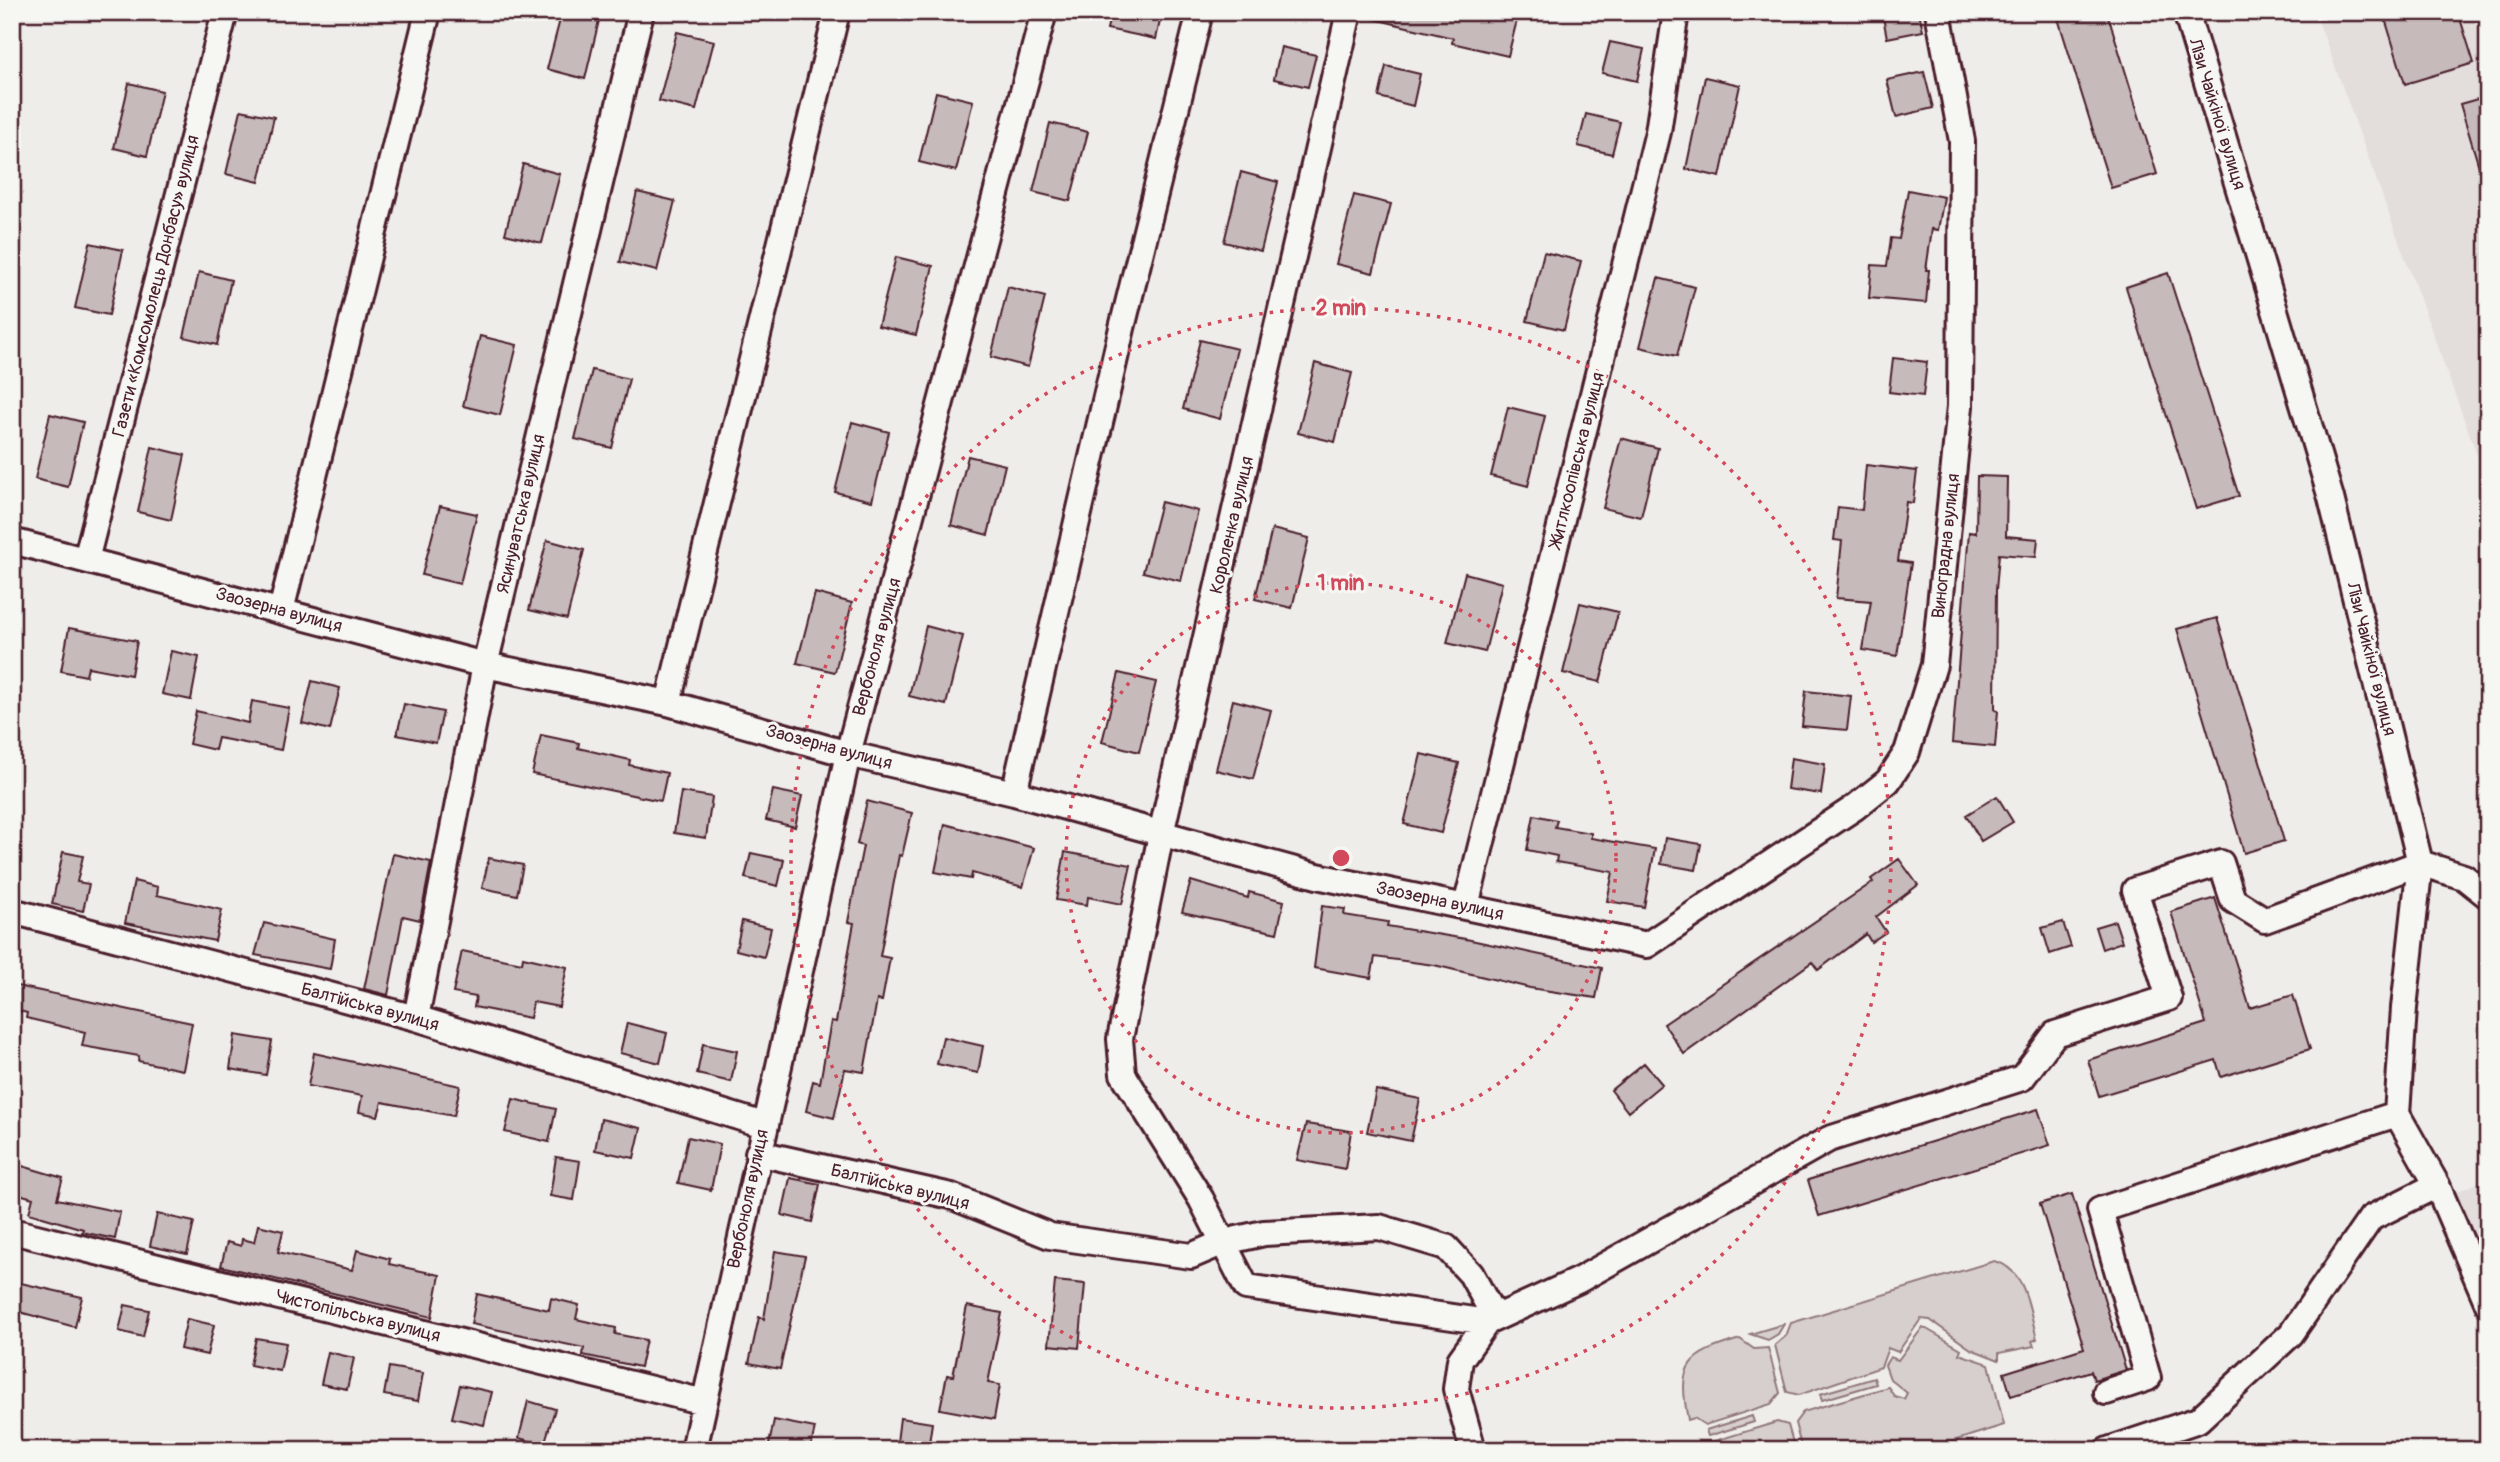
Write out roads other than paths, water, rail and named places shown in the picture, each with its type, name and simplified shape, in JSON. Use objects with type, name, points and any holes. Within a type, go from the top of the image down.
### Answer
[{"type":"street","name":"Газети «Комсомолець Донбасу» вулиця","points":[[86,560],[225,12]]},
{"type":"street","points":[[281,611],[428,12]]},
{"type":"street","name":"Ясинуватська вулиця","points":[[416,1018],[485,665],[641,12]]},
{"type":"street","points":[[668,703],[837,12]]},
{"type":"street","name":"Вербоноля вулиця","points":[[694,1450],[848,754],[1044,12]]},
{"type":"street","points":[[1014,793],[1122,328],[1200,12]]},
{"type":"street","name":"Короленка вулиця","points":[[1349,12],[1161,834],[1120,1039],[1123,1074],[1201,1199],[1246,1287],[1493,1319]]},
{"type":"street","name":"Житлкоопівська вулиця","points":[[1466,906],[1658,132],[1676,12]]},
{"type":"street","name":"Виноградна вулиця","points":[[1647,945],[1854,808],[1888,780],[1907,752],[1927,690],[1934,665],[1959,406],[1962,141],[1938,12]]},
{"type":"street","name":"Лізи Чайкіної вулиця","points":[[2186,12],[2331,498],[2420,863],[2404,1008],[2397,1114]]},
{"type":"street","name":"Заозерна вулиця","points":[[12,541],[485,665],[668,703],[848,754],[1014,793],[1317,876],[1647,945]]},
{"type":"street","points":[[1473,1450],[1456,1389],[1460,1360],[1493,1319],[1579,1280],[1829,1139],[2022,1078],[2055,1034],[2169,998],[2135,890],[2221,863],[2232,900],[2265,920],[2420,863],[2464,877],[2488,896]]},
{"type":"street","name":"Балтійська вулиця","points":[[12,911],[416,1018],[764,1125]]},
{"type":"street","points":[[2106,1392],[2148,1378],[2100,1210],[2397,1114],[2437,1185],[2488,1304]]},
{"type":"street","name":"Балтійська вулиця","points":[[758,1153],[951,1196],[1050,1237],[1191,1256],[1224,1242],[1265,1233],[1379,1227],[1446,1247],[1471,1274],[1493,1319]]},
{"type":"street","points":[[2108,1450],[2198,1420],[2291,1334],[2371,1218],[2437,1185]]},
{"type":"street","name":"Чистопільська вулиця","points":[[12,1231],[704,1402]]}]
